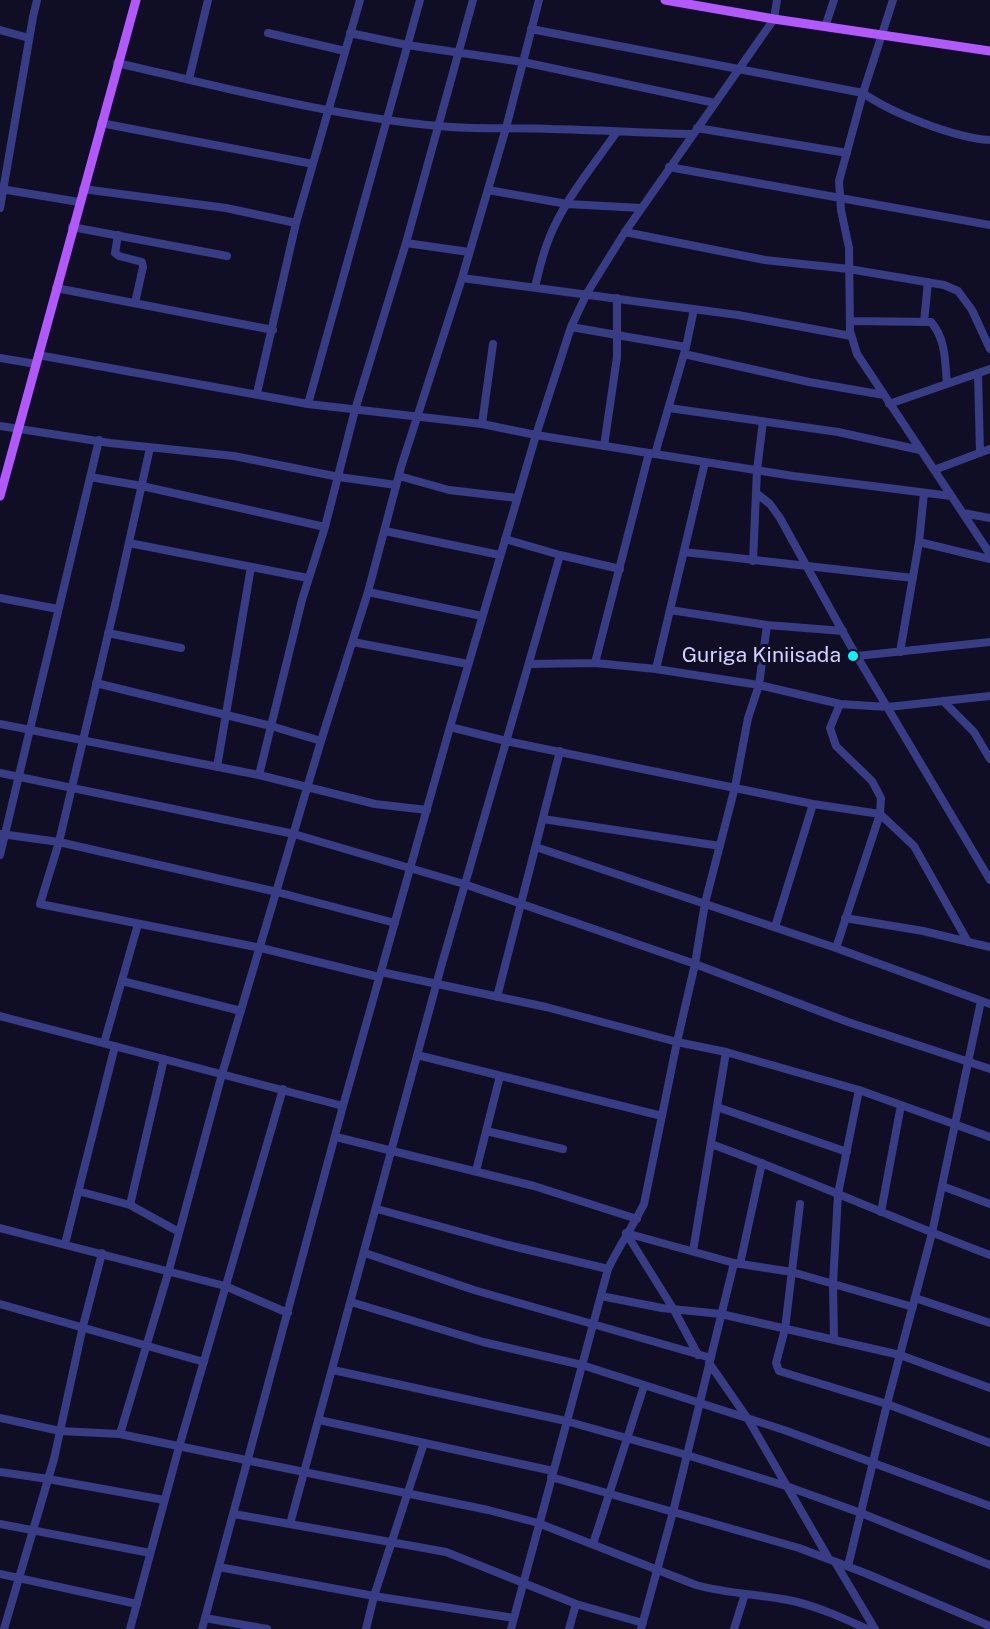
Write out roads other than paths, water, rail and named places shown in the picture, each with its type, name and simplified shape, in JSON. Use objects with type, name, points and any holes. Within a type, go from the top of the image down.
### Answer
[{"type":"main road","points":[[0,496],[136,0]]},
{"type":"main road","points":[[665,0],[704,3],[774,19],[990,51]]},
{"type":"street","points":[[0,208],[37,0]]},
{"type":"street","points":[[189,80],[208,0]]},
{"type":"street","points":[[257,393],[296,223],[360,0]]},
{"type":"street","points":[[308,404],[420,0]]},
{"type":"street","points":[[259,775],[308,578],[325,527],[355,410],[406,243],[473,0]]},
{"type":"street","points":[[120,1434],[169,1270],[222,1074],[368,592],[396,485],[507,128],[539,0]]},
{"type":"street","points":[[202,1629],[343,1106],[410,868],[500,555],[571,327],[587,293],[625,232],[774,19],[777,0]]},
{"type":"street","points":[[825,27],[834,0]]},
{"type":"street","points":[[893,0],[863,93],[839,181],[849,248],[851,336],[857,354],[990,554]]},
{"type":"street","points":[[531,29],[863,93],[878,103],[956,135],[990,140]]},
{"type":"street","points":[[0,30],[29,38]]},
{"type":"street","points":[[268,33],[345,51]]},
{"type":"street","points":[[350,33],[407,45],[523,62],[715,103]]},
{"type":"street","points":[[117,63],[329,110],[386,120],[476,129],[507,128],[616,133],[695,131],[847,153]]},
{"type":"street","points":[[101,123],[313,164]]},
{"type":"street","points":[[535,287],[543,255],[554,226],[616,133]]},
{"type":"street","points":[[669,167],[990,225]]},
{"type":"street","points":[[2,189],[79,202]]},
{"type":"street","points":[[83,189],[226,207],[296,223]]},
{"type":"street","points":[[488,190],[567,204],[641,208]]},
{"type":"street","points":[[72,227],[227,256]]},
{"type":"street","points":[[625,232],[765,260],[849,268],[944,285],[958,291],[972,310],[990,348]]},
{"type":"street","points":[[118,235],[115,253],[142,262],[143,267],[135,303]]},
{"type":"street","points":[[406,243],[469,252]]},
{"type":"street","points":[[462,278],[587,293],[851,336]]},
{"type":"street","points":[[924,322],[928,282]]},
{"type":"street","points":[[56,288],[273,330]]},
{"type":"street","points":[[604,446],[617,357],[617,298]]},
{"type":"street","points":[[595,663],[652,453],[669,408],[686,351],[694,309]]},
{"type":"street","points":[[849,321],[932,322],[939,330],[943,343],[947,384]]},
{"type":"street","points":[[571,327],[617,335],[809,382],[884,395]]},
{"type":"street","points":[[482,424],[493,344]]},
{"type":"street","points":[[0,358],[37,359],[257,393],[308,404],[482,424],[536,435],[757,470],[951,496]]},
{"type":"street","points":[[889,404],[990,369]]},
{"type":"street","points":[[978,373],[980,453]]},
{"type":"street","points":[[669,408],[838,432],[920,450]]},
{"type":"street","points":[[753,561],[757,470],[763,421]]},
{"type":"street","points":[[0,426],[150,448],[234,456],[339,477],[396,485]]},
{"type":"street","points":[[0,855],[2,834],[19,777],[99,440]]},
{"type":"street","points":[[150,448],[59,842],[40,904],[546,1007],[726,1052],[859,1090],[990,1137]]},
{"type":"street","points":[[934,470],[990,449]]},
{"type":"street","points":[[656,669],[705,462]]},
{"type":"street","points":[[399,476],[449,490],[517,498]]},
{"type":"street","points":[[90,477],[142,486],[325,527]]},
{"type":"street","points":[[756,493],[770,504],[780,518],[857,656],[990,880]]},
{"type":"street","points":[[900,652],[919,542],[924,493]]},
{"type":"street","points":[[963,513],[990,518]]},
{"type":"street","points":[[385,531],[500,555]]},
{"type":"street","points":[[505,539],[620,569]]},
{"type":"street","points":[[919,542],[990,559]]},
{"type":"street","points":[[129,543],[308,578]]},
{"type":"street","points":[[684,552],[913,578]]},
{"type":"street","points":[[290,1524],[436,985],[560,555]]},
{"type":"street","points":[[217,767],[251,567]]},
{"type":"street","points":[[368,592],[482,616]]},
{"type":"street","points":[[0,598],[58,609]]},
{"type":"street","points":[[670,610],[767,626],[843,631]]},
{"type":"street","points":[[511,1629],[608,1269],[644,1204],[695,964],[705,903],[735,787],[748,718],[759,685],[767,626]]},
{"type":"street","points":[[108,633],[181,648]]},
{"type":"street","points":[[353,642],[468,664]]},
{"type":"street","points":[[857,656],[990,642]]},
{"type":"street","points":[[529,664],[595,663],[656,669],[759,685],[840,704],[888,707],[990,696]]},
{"type":"street","points":[[96,683],[271,726],[321,741]]},
{"type":"street","points":[[944,701],[974,732],[990,759]]},
{"type":"street","points":[[836,948],[879,814],[881,798],[872,781],[836,746],[830,728],[840,704]]},
{"type":"street","points":[[0,724],[259,775],[375,804],[427,810]]},
{"type":"street","points":[[450,727],[506,741],[813,804],[879,814],[914,846],[968,942]]},
{"type":"street","points":[[497,997],[560,751]]},
{"type":"street","points":[[0,773],[294,834],[465,884],[695,964],[848,1022],[990,1069]]},
{"type":"street","points":[[775,927],[813,804]]},
{"type":"street","points":[[543,819],[720,846]]},
{"type":"street","points":[[2,834],[59,842],[277,892],[395,923]]},
{"type":"street","points":[[536,847],[836,948],[990,1004]]},
{"type":"street","points":[[979,861],[990,862]]},
{"type":"street","points":[[845,918],[923,931],[990,947]]},
{"type":"street","points":[[104,1043],[138,924]]},
{"type":"street","points":[[122,981],[241,1011]]},
{"type":"street","points":[[848,1566],[887,1404],[932,1233],[981,1001]]},
{"type":"street","points":[[0,1016],[343,1106]]},
{"type":"street","points":[[64,1244],[115,1046]]},
{"type":"street","points":[[693,1251],[726,1052]]},
{"type":"street","points":[[417,1055],[662,1116]]},
{"type":"street","points":[[130,1205],[164,1059]]},
{"type":"street","points":[[476,1171],[500,1076]]},
{"type":"street","points":[[130,1629],[179,1447],[284,1089]]},
{"type":"street","points":[[834,1340],[833,1284],[838,1194],[859,1090]]},
{"type":"street","points":[[881,1212],[901,1105]]},
{"type":"street","points":[[717,1107],[847,1152]]},
{"type":"street","points":[[486,1131],[563,1149]]},
{"type":"street","points":[[336,1137],[534,1186],[637,1219]]},
{"type":"street","points":[[711,1144],[990,1255]]},
{"type":"street","points":[[234,1514],[446,1552],[576,1604],[642,1626],[673,1512],[721,1314],[737,1263],[762,1163]]},
{"type":"street","points":[[942,1186],[990,1204]]},
{"type":"street","points":[[78,1191],[130,1205],[179,1232]]},
{"type":"street","points":[[800,1204],[785,1329],[776,1363],[778,1371],[887,1404],[990,1443]]},
{"type":"street","points":[[376,1209],[508,1245],[608,1269]]},
{"type":"street","points":[[0,1228],[225,1286],[288,1313]]},
{"type":"street","points":[[626,1233],[737,1263],[792,1272],[990,1323]]},
{"type":"street","points":[[626,1233],[674,1310],[698,1354]]},
{"type":"street","points":[[4,1629],[48,1479],[102,1253]]},
{"type":"street","points":[[364,1254],[474,1290],[698,1354],[710,1361],[748,1419],[786,1486],[875,1629]]},
{"type":"street","points":[[601,1296],[674,1310],[721,1314],[900,1355],[990,1388]]},
{"type":"street","points":[[351,1302],[483,1342],[582,1365],[874,1462],[990,1506]]},
{"type":"street","points":[[0,1304],[204,1362]]},
{"type":"street","points":[[333,1370],[566,1421],[687,1455],[786,1486],[861,1513],[990,1565]]},
{"type":"street","points":[[593,1544],[644,1386]]},
{"type":"street","points":[[0,1418],[60,1431],[120,1434],[408,1493],[538,1523],[706,1588],[792,1601],[819,1608],[867,1629]]},
{"type":"street","points":[[319,1420],[552,1474],[799,1548],[848,1566],[990,1626]]},
{"type":"street","points":[[366,1629],[374,1596],[424,1443]]},
{"type":"street","points":[[0,1472],[164,1500]]},
{"type":"street","points":[[0,1524],[150,1553]]},
{"type":"street","points":[[219,1567],[374,1596],[514,1618]]},
{"type":"street","points":[[0,1574],[136,1604]]},
{"type":"street","points":[[734,1629],[745,1594]]},
{"type":"street","points":[[569,1629],[576,1604]]},
{"type":"street","points":[[205,1618],[267,1629]]},
{"type":"place","name":"Guriga Kiniisada","points":[[853,656]]}]
